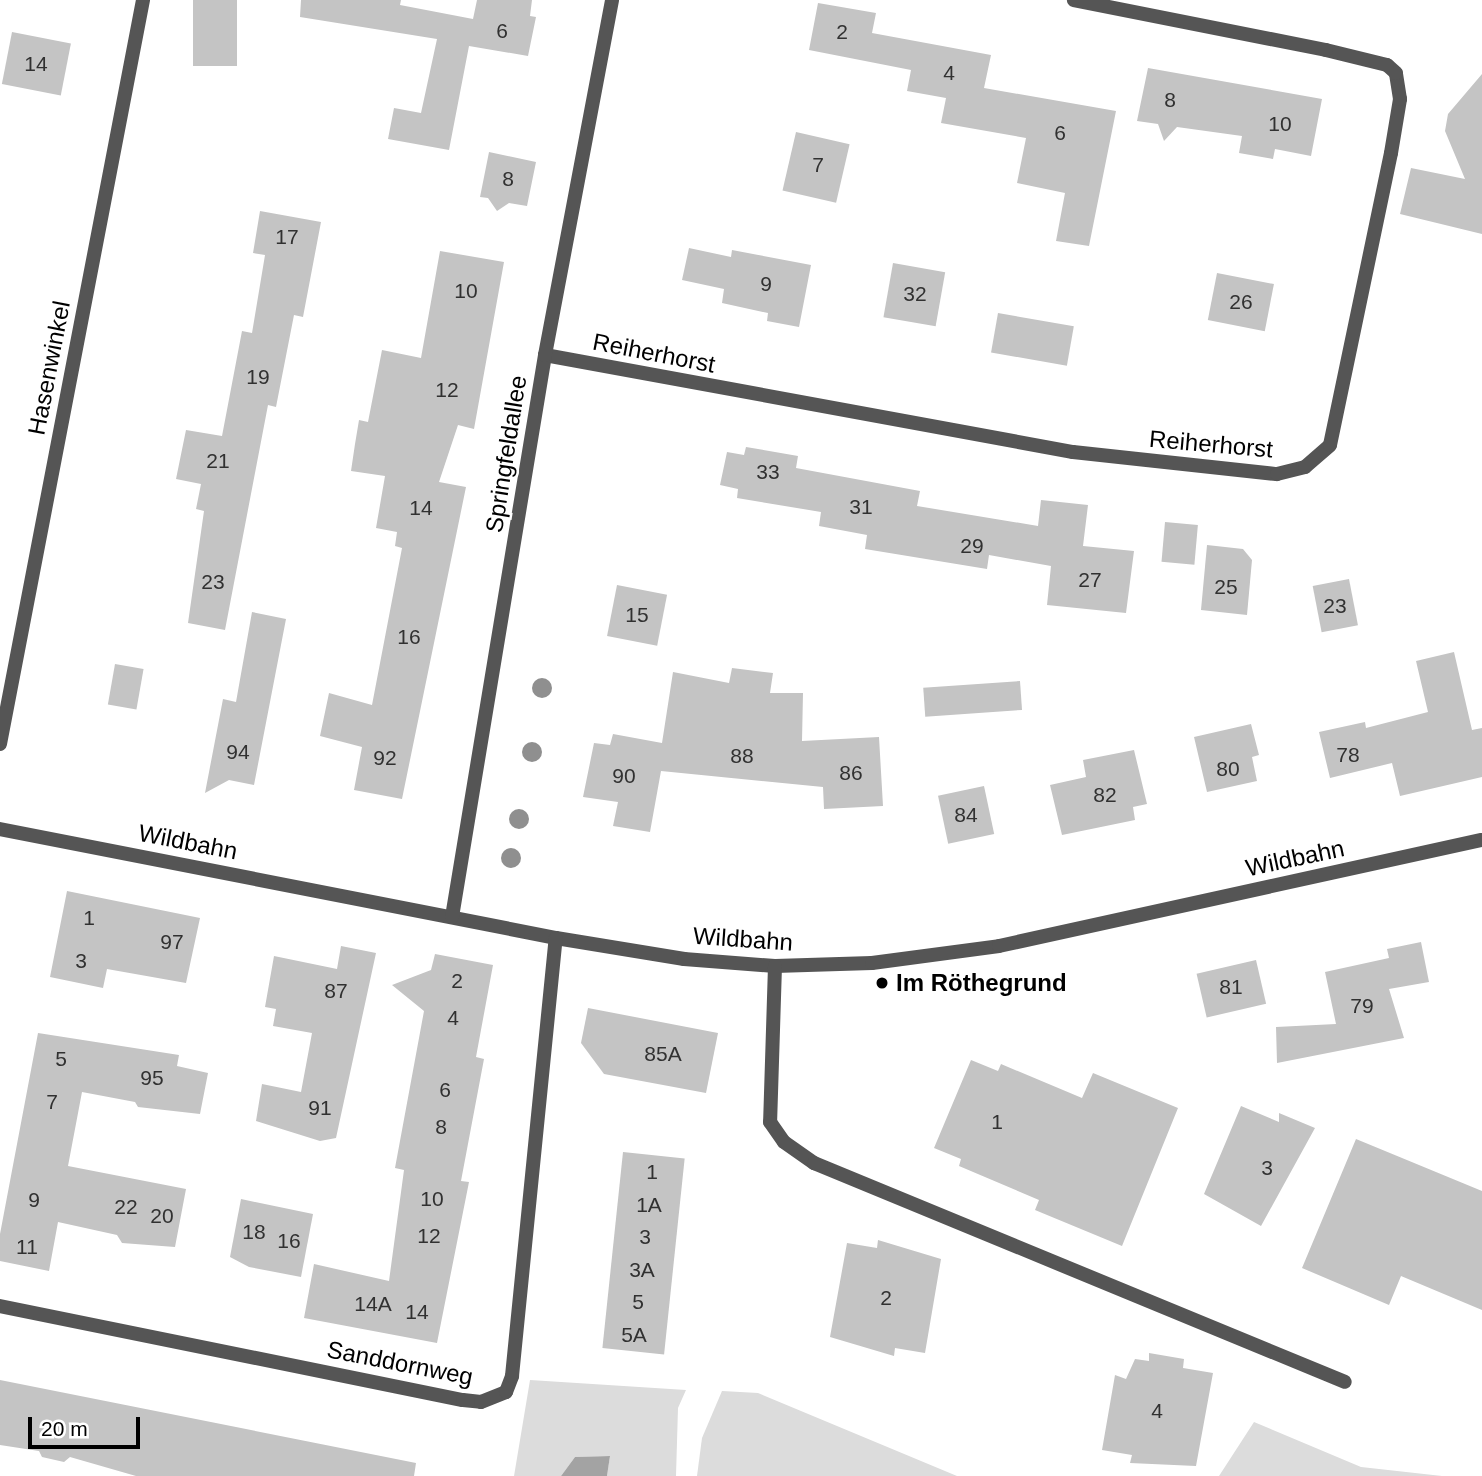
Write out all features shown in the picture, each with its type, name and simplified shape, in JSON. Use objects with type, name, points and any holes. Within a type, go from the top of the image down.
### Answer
[{"type":"street","name":"Hasenwinkel","points":[[0,744],[143,0]]},
{"type":"street","name":"Springfeldallee","points":[[452,917],[545,355],[612,0]]},
{"type":"street","name":"Reiherhorst","points":[[545,355],[1073,452],[1278,474],[1306,467],[1330,445],[1391,153],[1400,99],[1396,73],[1387,65],[1326,50],[1074,0]]},
{"type":"street","name":"Wildbahn","points":[[0,829],[556,938],[684,959],[775,966],[872,963],[999,946],[1482,840]]},
{"type":"street","name":"Sanddornweg","points":[[0,1306],[463,1400],[481,1402],[506,1392],[512,1376],[556,938]]},
{"type":"street","points":[[775,966],[770,1122],[784,1142],[814,1163],[1345,1382]]},
{"type":"shaded area","points":[[530,1380],[686,1390],[678,1408],[676,1476],[607,1476],[610,1456],[575,1457],[561,1476],[514,1476]]},
{"type":"shaded area","points":[[722,1391],[758,1393],[957,1476],[697,1476],[702,1438]]},
{"type":"shaded area","points":[[1254,1422],[1361,1467],[1442,1476],[1219,1476]]},
{"type":"shaded area","points":[[610,1456],[607,1476],[561,1476],[575,1457]]},
{"type":"building","points":[[193,0],[237,0],[237,66],[193,66]]},
{"type":"building","points":[[301,0],[401,0],[400,5],[473,19],[477,0],[532,0],[530,16],[536,17],[528,56],[469,46],[449,150],[388,139],[394,108],[421,113],[437,39],[300,17]]},
{"type":"building","points":[[818,3],[876,13],[872,33],[991,55],[984,88],[1116,111],[1089,246],[1056,241],[1065,193],[1017,183],[1026,138],[941,123],[946,98],[907,91],[911,70],[809,50]]},
{"type":"building","points":[[12,32],[71,43],[61,95],[2,84]]},
{"type":"building","points":[[1148,68],[1322,99],[1311,156],[1275,149],[1273,159],[1239,153],[1242,136],[1177,127],[1164,141],[1158,124],[1137,121]]},
{"type":"building","points":[[1482,74],[1482,234],[1400,214],[1411,168],[1465,179],[1445,131],[1448,114]]},
{"type":"building","points":[[796,132],[850,144],[836,203],[783,190]]},
{"type":"building","points":[[489,152],[536,162],[527,206],[509,203],[497,211],[488,198],[480,197]]},
{"type":"building","points":[[260,211],[321,222],[303,317],[294,315],[276,407],[268,405],[225,630],[188,623],[204,511],[196,509],[201,484],[176,479],[186,430],[222,436],[242,331],[252,333],[265,255],[253,253]]},
{"type":"building","points":[[689,248],[731,257],[732,250],[811,265],[799,327],[767,321],[768,313],[722,303],[724,289],[682,280]]},
{"type":"building","points":[[440,251],[504,262],[474,429],[458,425],[439,482],[466,487],[402,799],[354,790],[362,747],[320,736],[329,693],[372,705],[402,548],[395,546],[397,532],[376,528],[385,476],[351,471],[355,444],[359,420],[368,422],[382,350],[421,358]]},
{"type":"building","points":[[893,263],[945,272],[936,326],[883,317]]},
{"type":"building","points":[[1217,273],[1274,284],[1265,331],[1208,320]]},
{"type":"building","points":[[998,313],[1074,326],[1067,366],[991,352]]},
{"type":"building","points":[[746,447],[798,456],[796,468],[920,491],[917,506],[1038,526],[1041,500],[1088,505],[1083,546],[1134,551],[1126,613],[1047,605],[1051,566],[989,555],[987,569],[865,549],[867,535],[819,526],[821,512],[737,498],[738,489],[720,485],[727,452],[744,455]]},
{"type":"building","points":[[1165,522],[1198,525],[1194,565],[1162,562]]},
{"type":"building","points":[[1207,545],[1243,549],[1252,560],[1247,615],[1201,610]]},
{"type":"building","points":[[1349,579],[1358,625],[1322,632],[1313,586]]},
{"type":"building","points":[[617,585],[667,595],[657,646],[607,636]]},
{"type":"building","points":[[252,612],[286,619],[254,785],[229,780],[205,793],[223,699],[236,702]]},
{"type":"building","points":[[1454,652],[1472,730],[1482,728],[1482,777],[1400,796],[1392,763],[1330,778],[1319,732],[1365,722],[1366,728],[1428,712],[1416,661]]},
{"type":"building","points":[[115,664],[144,669],[136,709],[108,704]]},
{"type":"building","points":[[732,668],[773,673],[770,693],[803,693],[802,741],[879,737],[883,806],[824,809],[823,787],[661,771],[650,832],[613,826],[618,802],[583,797],[594,743],[610,745],[613,734],[662,743],[673,672],[729,683]]},
{"type":"building","points":[[1020,681],[1022,710],[925,717],[923,688]]},
{"type":"building","points":[[1251,724],[1259,755],[1252,757],[1257,781],[1207,792],[1194,737]]},
{"type":"building","points":[[1134,750],[1147,804],[1133,807],[1135,820],[1062,835],[1050,785],[1086,777],[1083,760]]},
{"type":"building","points":[[984,786],[994,834],[948,844],[938,796]]},
{"type":"building","points":[[67,891],[200,918],[186,983],[107,969],[103,988],[50,977]]},
{"type":"building","points":[[1421,942],[1429,982],[1389,989],[1404,1038],[1277,1063],[1276,1027],[1336,1024],[1325,972],[1389,958],[1387,949]]},
{"type":"building","points":[[341,946],[376,953],[336,1138],[320,1141],[256,1121],[262,1084],[301,1092],[312,1033],[273,1026],[276,1009],[265,1007],[274,956],[337,969]]},
{"type":"building","points":[[435,954],[493,965],[476,1057],[484,1059],[461,1181],[469,1182],[437,1343],[304,1318],[314,1264],[389,1281],[404,1170],[395,1168],[424,1011],[392,985],[431,970]]},
{"type":"building","points":[[1256,960],[1266,1004],[1207,1018],[1197,974]]},
{"type":"building","points":[[588,1008],[718,1033],[706,1093],[604,1074],[581,1043]]},
{"type":"building","points":[[38,1033],[179,1055],[177,1066],[208,1073],[200,1114],[138,1107],[135,1102],[82,1092],[68,1166],[186,1189],[175,1247],[122,1243],[117,1235],[58,1222],[49,1271],[0,1261],[0,1234]]},
{"type":"building","points":[[971,1060],[998,1071],[1001,1064],[1082,1098],[1093,1073],[1178,1108],[1122,1246],[1035,1210],[1039,1200],[959,1166],[961,1159],[934,1148]]},
{"type":"building","points":[[1241,1106],[1279,1122],[1279,1113],[1315,1128],[1261,1226],[1204,1194]]},
{"type":"building","points":[[1356,1139],[1482,1191],[1482,1310],[1401,1276],[1389,1305],[1302,1268]]},
{"type":"building","points":[[623,1152],[685,1158],[664,1354],[602,1348]]},
{"type":"building","points":[[241,1199],[313,1214],[301,1277],[249,1267],[230,1257]]},
{"type":"building","points":[[878,1240],[941,1259],[925,1353],[895,1348],[894,1356],[830,1337],[847,1243],[877,1248]]},
{"type":"building","points":[[1149,1353],[1184,1359],[1183,1368],[1213,1373],[1196,1466],[1130,1463],[1132,1455],[1102,1450],[1115,1375],[1126,1379],[1135,1359],[1149,1361]]},
{"type":"building","points":[[0,1380],[416,1463],[414,1476],[136,1476],[70,1457],[64,1462],[42,1457],[39,1451],[0,1445]]},
{"type":"place","name":"Im Röthegrund","points":[[882,983]]}]
